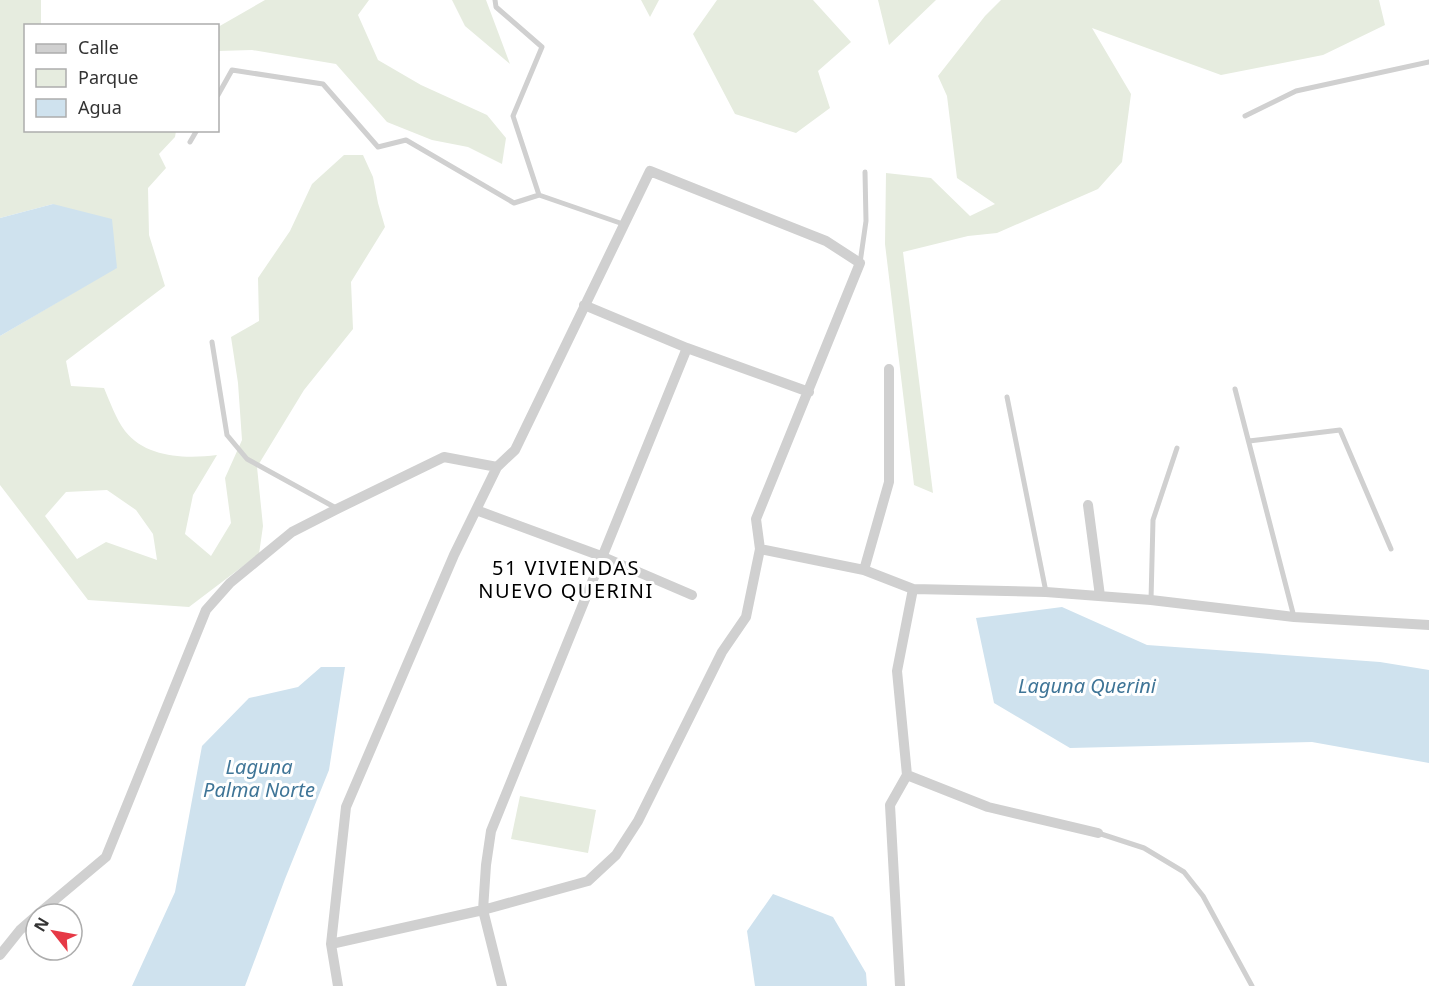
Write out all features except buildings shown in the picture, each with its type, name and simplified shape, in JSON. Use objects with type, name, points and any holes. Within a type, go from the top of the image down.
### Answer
[{"type":"street","points":[[331,944],[483,910],[588,881],[616,855],[638,821],[722,652],[746,617],[760,549],[756,519],[860,263],[826,241],[651,171],[623,224],[515,450],[497,467],[454,555],[346,807],[331,944],[338,986]]},
{"type":"street","points":[[584,305],[687,348],[809,392]]},
{"type":"street","points":[[502,986],[483,910],[490,831],[687,348]]},
{"type":"street","points":[[864,570],[890,482],[889,369]]},
{"type":"street","points":[[52,902],[106,857],[206,610],[230,583],[292,532],[444,457],[497,467]]},
{"type":"street","points":[[1088,505],[1100,596]]},
{"type":"street","points":[[476,510],[601,556],[693,595]]},
{"type":"street","points":[[760,549],[864,570],[913,589],[1046,592],[1151,600],[1294,617],[1429,625]]},
{"type":"street","points":[[900,986],[890,805],[907,775],[897,671],[913,589]]},
{"type":"street","points":[[907,775],[988,807],[1098,833]]},
{"type":"street","points":[[0,955],[24,926]]},
{"type":"lane","points":[[495,0],[496,7],[542,46],[513,116],[539,195]]},
{"type":"lane","points":[[1245,116],[1296,91],[1429,62]]},
{"type":"lane","points":[[219,93],[232,70],[323,84],[378,147],[406,140],[514,203],[539,195],[623,224]]},
{"type":"lane","points":[[190,142],[196,132]]},
{"type":"lane","points":[[860,263],[866,221],[865,172]]},
{"type":"lane","points":[[212,342],[227,435],[247,459],[337,509]]},
{"type":"lane","points":[[1235,389],[1294,617]]},
{"type":"lane","points":[[1007,397],[1046,592]]},
{"type":"lane","points":[[1249,441],[1340,430],[1391,549]]},
{"type":"lane","points":[[1151,600],[1153,520],[1177,448]]},
{"type":"lane","points":[[1098,833],[1144,848],[1184,872],[1203,896],[1252,986]]},
{"type":"green space","points":[[0,0],[41,0],[41,24],[24,24],[24,132],[176,132],[175,137],[159,154],[166,168],[148,188],[149,235],[165,286],[66,361],[71,386],[104,388],[125,431],[144,447],[167,455],[192,457],[217,455],[193,495],[185,534],[211,556],[231,523],[225,478],[242,440],[238,383],[231,337],[259,321],[258,278],[290,231],[312,184],[344,155],[363,155],[373,177],[385,227],[351,282],[353,329],[304,390],[257,467],[263,526],[259,554],[189,607],[88,600],[0,485],[0,336],[117,267],[53,204],[0,218]],"holes":[[[107,490],[136,510],[153,534],[157,560],[106,542],[77,559],[45,516],[66,492]]]},
{"type":"green space","points":[[265,0],[369,0],[358,15],[378,60],[421,85],[487,115],[506,138],[502,164],[468,147],[432,140],[387,122],[336,64],[252,50],[219,51],[219,26]]},
{"type":"green space","points":[[452,0],[486,0],[510,64],[465,26]]},
{"type":"green space","points":[[641,0],[659,0],[650,17]]},
{"type":"green space","points":[[717,0],[813,0],[851,42],[818,71],[830,108],[796,133],[735,114],[693,34]]},
{"type":"green space","points":[[878,0],[936,0],[889,45]]},
{"type":"green space","points":[[1001,0],[1379,0],[1385,25],[1323,55],[1221,75],[1092,28],[1131,94],[1122,162],[1098,189],[997,233],[968,236],[903,252],[933,493],[914,485],[885,244],[886,173],[931,178],[970,216],[995,204],[957,178],[947,96],[938,76],[985,16]]},
{"type":"green space","points":[[520,796],[596,810],[588,853],[511,839]]},
{"type":"water","points":[[53,204],[112,219],[117,268],[0,336],[0,218]]},
{"type":"water","name":"Laguna Querini","points":[[1062,607],[1147,645],[1380,662],[1429,670],[1429,763],[1312,742],[1070,748],[994,703],[976,618]]},
{"type":"water","name":"Laguna Palma Norte","points":[[321,667],[345,667],[329,770],[245,986],[132,986],[175,892],[202,746],[249,698],[298,687]]},
{"type":"water","points":[[773,894],[833,917],[866,973],[867,986],[755,986],[747,931]]},
{"type":"district","name":"51 VIVIENDAS NUEVO QUERINI","points":[[566,580]]}]
